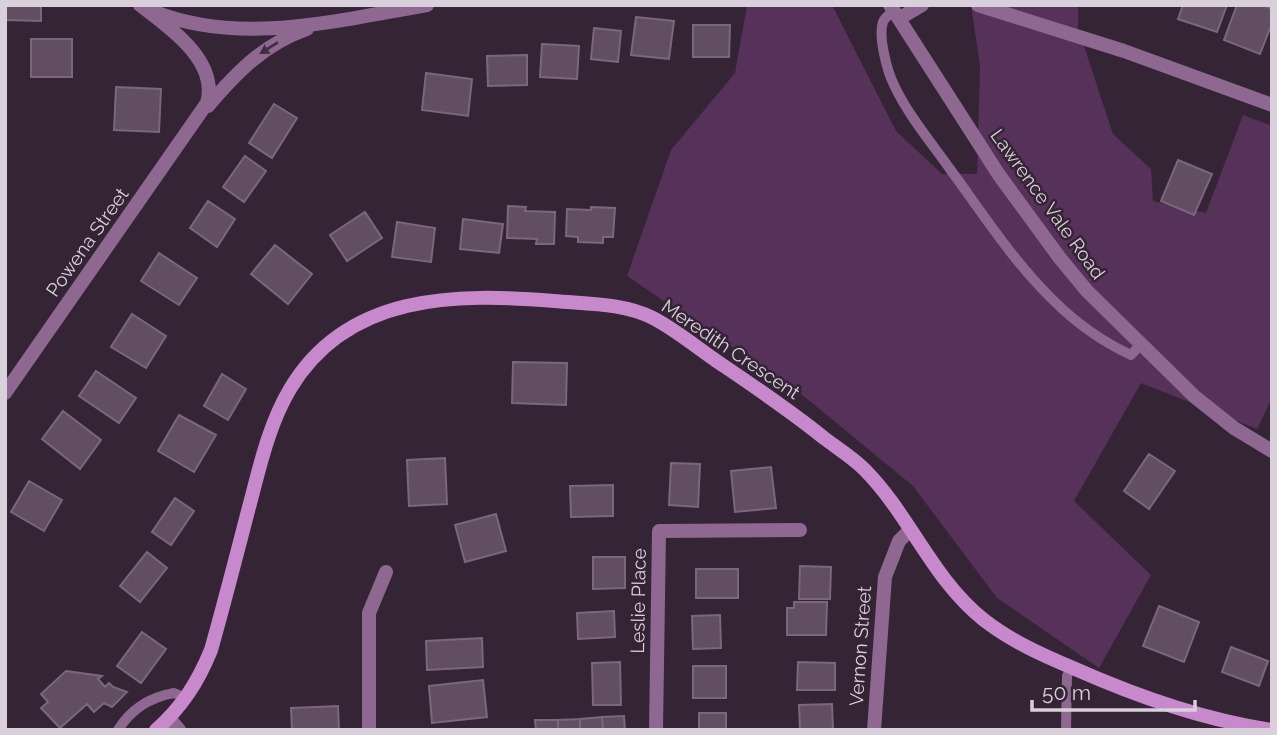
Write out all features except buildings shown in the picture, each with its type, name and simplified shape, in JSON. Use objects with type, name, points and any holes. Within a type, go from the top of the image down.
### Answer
[{"type":"street","points":[[140,5],[170,18],[210,26],[260,29],[331,21],[373,10],[427,5]]},
{"type":"street","name":"Powena Street","points":[[140,5],[180,38],[205,71],[209,94],[201,114]]},
{"type":"street","points":[[894,11],[922,5]]},
{"type":"street","points":[[978,5],[1124,51],[1272,105]]},
{"type":"street","name":"Lawrence Vale Road","points":[[894,11],[992,164],[1087,291],[1195,397],[1234,428],[1272,451]]},
{"type":"street","name":"Powena Street","points":[[5,393],[201,114],[235,74],[263,51],[298,32],[331,21]]},
{"type":"street","name":"Meredith Crescent","points":[[156,730],[186,698],[199,678],[211,650],[262,459],[291,388],[309,363],[330,341],[379,313],[412,303],[503,297],[616,306],[653,318],[784,407],[863,467],[891,500],[935,569],[983,620],[1011,638],[1115,686],[1203,715],[1272,730]]},
{"type":"street","name":"Leslie Place","points":[[656,730],[659,531],[800,530]]},
{"type":"street","name":"Vernon Street","points":[[874,730],[885,576],[899,541],[910,530]]},
{"type":"street","points":[[369,730],[369,614],[386,572]]},
{"type":"street","points":[[169,718],[179,730]]},
{"type":"lane","points":[[894,11],[884,19],[882,31],[887,66],[894,85],[910,113],[1013,258],[1086,330],[1131,355],[1140,345]]},
{"type":"lane","points":[[1066,730],[1067,676],[1071,667]]},
{"type":"lane","points":[[118,730],[132,711],[145,704],[174,693],[186,698]]},
{"type":"shaded area","points":[[747,5],[832,5],[896,131],[942,174],[977,174],[980,66],[971,5],[1078,5],[1078,28],[1113,134],[1151,169],[1153,201],[1206,213],[1243,115],[1272,126],[1272,398],[1257,429],[1141,383],[1074,501],[1151,575],[1099,668],[997,598],[913,486],[800,393],[627,276],[671,150],[735,73]]}]
